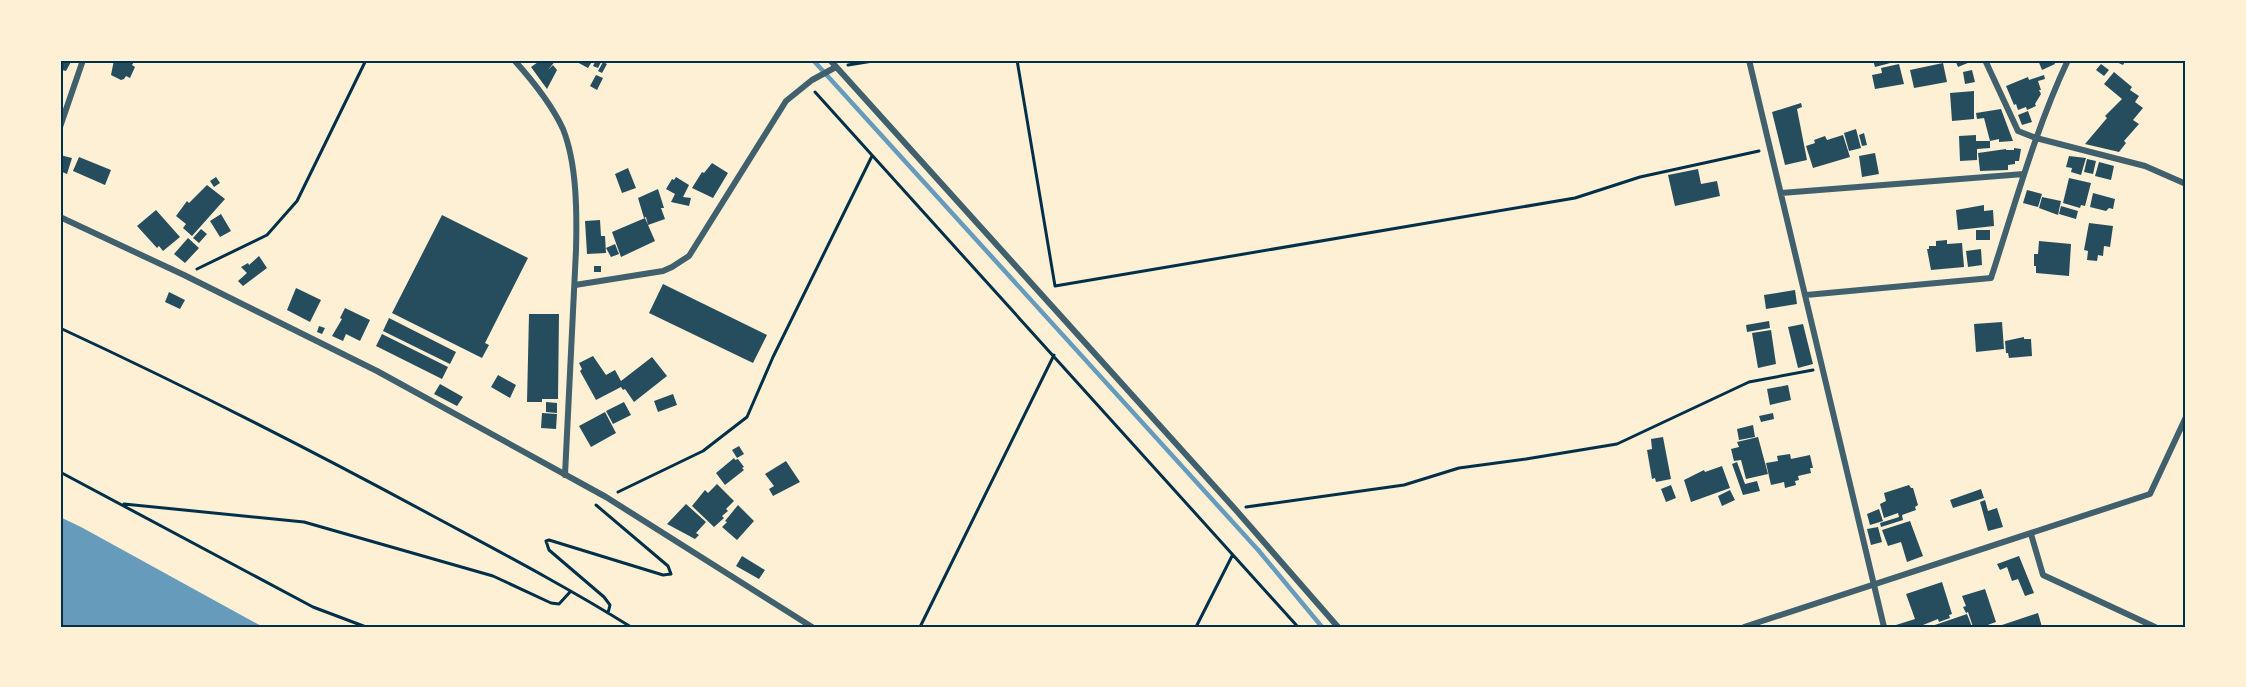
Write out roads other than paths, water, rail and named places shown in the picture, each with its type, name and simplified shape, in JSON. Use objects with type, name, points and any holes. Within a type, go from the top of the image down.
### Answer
[{"type":"street","points":[[60,127],[83,60]]},
{"type":"street","points":[[514,60],[555,114],[564,131],[577,215],[565,476]]},
{"type":"street","points":[[830,60],[1330,615],[1338,627]]},
{"type":"street","points":[[1749,60],[1884,627]]},
{"type":"street","points":[[1985,60],[2014,125],[2024,134],[2145,165],[2186,184]]},
{"type":"street","points":[[1806,295],[1991,278],[2036,138],[2052,94],[2068,60]]},
{"type":"street","points":[[575,285],[663,271],[689,255],[786,101],[810,82],[836,67]]},
{"type":"street","points":[[1781,194],[2024,174]]},
{"type":"street","points":[[60,217],[184,275],[377,371],[565,476],[586,485],[812,627]]},
{"type":"street","points":[[1744,627],[2150,494],[2186,417]]},
{"type":"street","points":[[2031,534],[2043,575],[2155,627]]},
{"type":"water","points":[[60,517],[81,527],[263,627],[60,627]]},
{"type":"waterway","points":[[813,60],[1259,551],[1322,627]]}]
